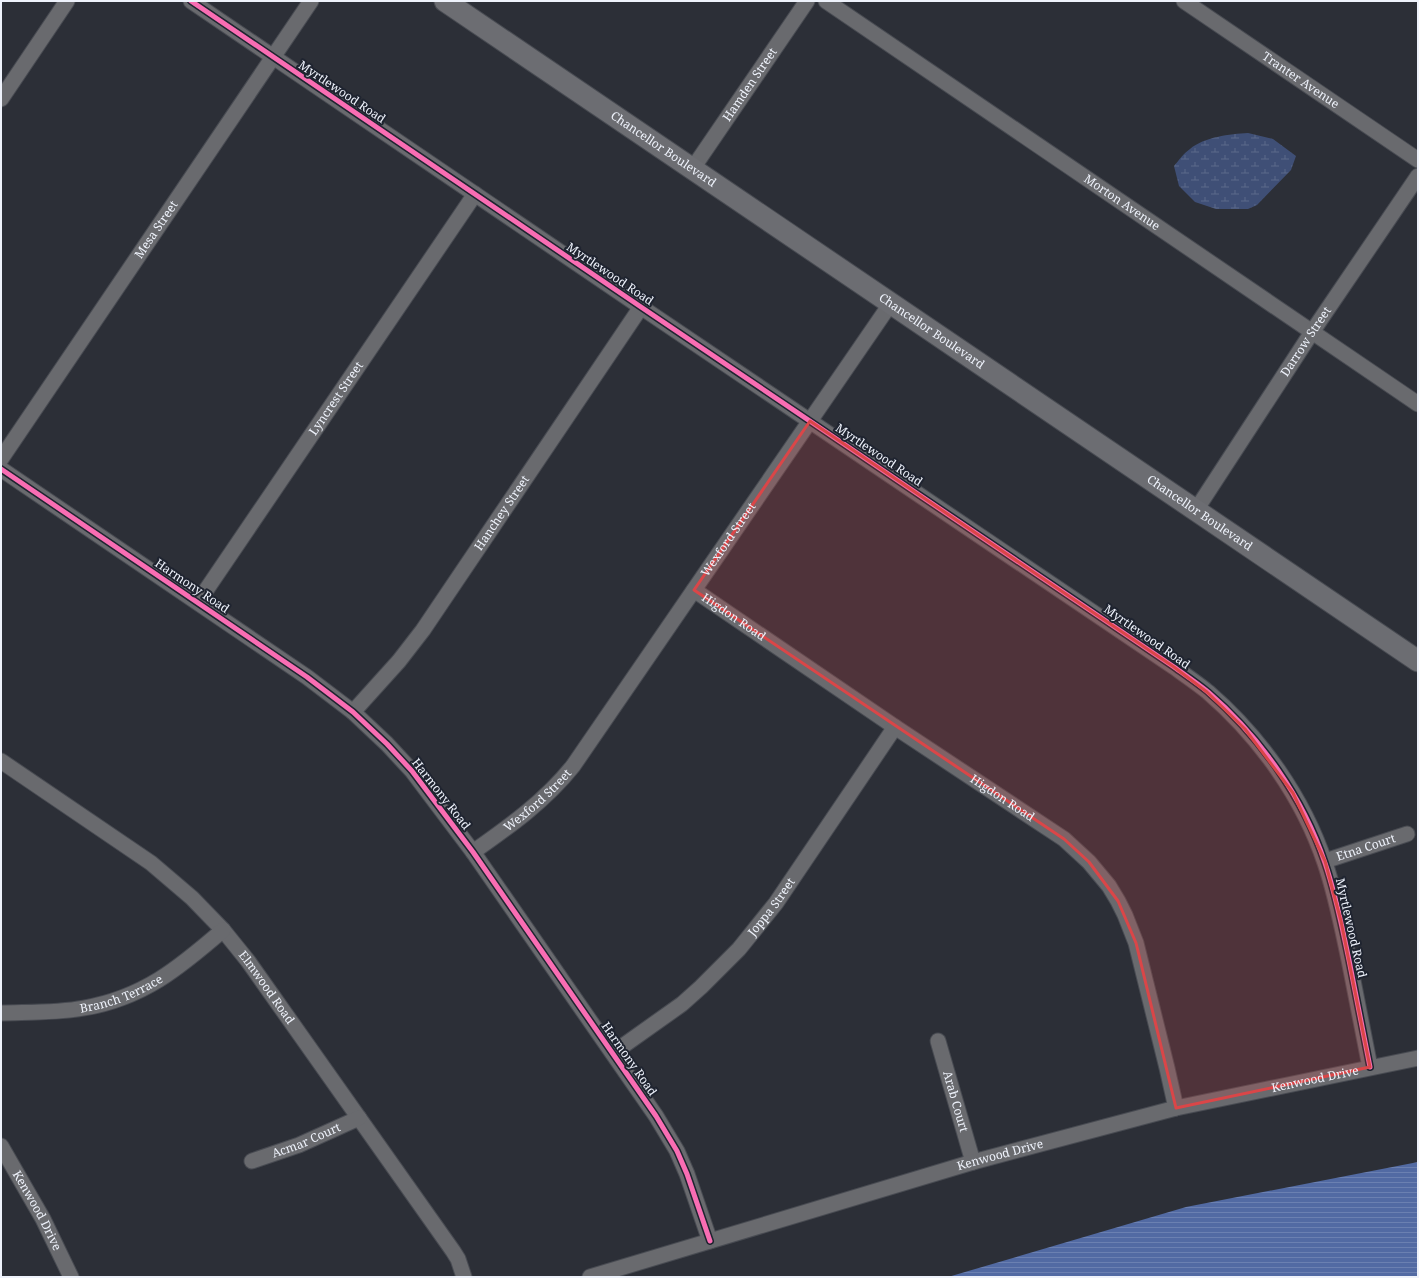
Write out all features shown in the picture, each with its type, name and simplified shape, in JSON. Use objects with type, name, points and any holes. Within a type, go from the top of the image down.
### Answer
[{"type":"street","points":[[1,99],[67,1]]},
{"type":"street","name":"Myrtlewood Road","points":[[191,1],[641,308],[1174,667],[1207,692],[1245,729],[1278,770],[1305,816],[1325,861],[1341,921],[1370,1067]]},
{"type":"street","name":"Mesa Street","points":[[1,459],[311,1]]},
{"type":"street","name":"Chancellor Boulevard","points":[[445,1],[1418,661]]},
{"type":"street","name":"Hamden Street","points":[[693,168],[807,1]]},
{"type":"street","name":"Morton Avenue","points":[[826,1],[1418,404]]},
{"type":"street","name":"Tranter Avenue","points":[[1184,1],[1418,160]]},
{"type":"street","name":"Darrow Street","points":[[1196,510],[1312,332],[1418,176]]},
{"type":"street","name":"Lyncrest Street","points":[[198,602],[475,194]]},
{"type":"street","name":"Wexford Street","points":[[473,852],[531,810],[560,783],[573,766],[891,304]]},
{"type":"street","name":"Hanchey Street","points":[[354,712],[399,661],[423,630],[641,308]]},
{"type":"street","name":"Harmony Road","points":[[1,469],[307,677],[354,712],[412,771],[473,852],[656,1116],[687,1174],[710,1241]]},
{"type":"street","name":"Higdon Road","points":[[694,590],[895,727],[1064,839],[1089,862],[1108,886],[1125,915],[1136,943],[1176,1108]]},
{"type":"street","name":"Joppa Street","points":[[613,1053],[682,1004],[739,949],[776,903],[895,727]]},
{"type":"street","name":"Elmwood Road","points":[[1,761],[151,863],[192,898],[223,930],[248,961],[456,1255],[464,1277]]},
{"type":"street","name":"Etna Court","points":[[1325,861],[1407,834]]},
{"type":"street","name":"Branch Terrace","points":[[1,1013],[67,1010],[84,1008],[113,1001],[142,989],[173,972],[223,930]]},
{"type":"street","name":"Arab Court","points":[[938,1041],[973,1162]]},
{"type":"street","name":"Kenwood Drive","points":[[590,1277],[973,1162],[1176,1108],[1418,1058]]},
{"type":"street","name":"Acmar Court","points":[[252,1161],[299,1145],[360,1118]]},
{"type":"street","name":"Kenwood Drive","points":[[1,1146],[43,1219],[71,1277]]},
{"type":"highlighted area","points":[[810,421],[1174,667],[1207,692],[1245,729],[1293,793],[1325,861],[1341,921],[1370,1067],[1176,1108],[1136,943],[1118,901],[1089,862],[1064,839],[694,590]]},
{"type":"green space","points":[[1248,133],[1273,139],[1296,156],[1291,170],[1257,205],[1248,209],[1216,209],[1195,202],[1179,186],[1174,166],[1188,151],[1196,145],[1210,139],[1225,135]]},
{"type":"shaded area","points":[[1418,1162],[1418,1277],[948,1277],[1186,1207]]},
{"type":"cycle path","points":[[191,1],[1174,667],[1208,692],[1245,728],[1262,748],[1292,792],[1316,839],[1329,875],[1338,911],[1370,1067]]},
{"type":"cycle path","points":[[1,469],[307,677],[353,712],[387,744],[412,771],[473,852],[656,1116],[677,1151],[687,1174],[710,1241]]}]
